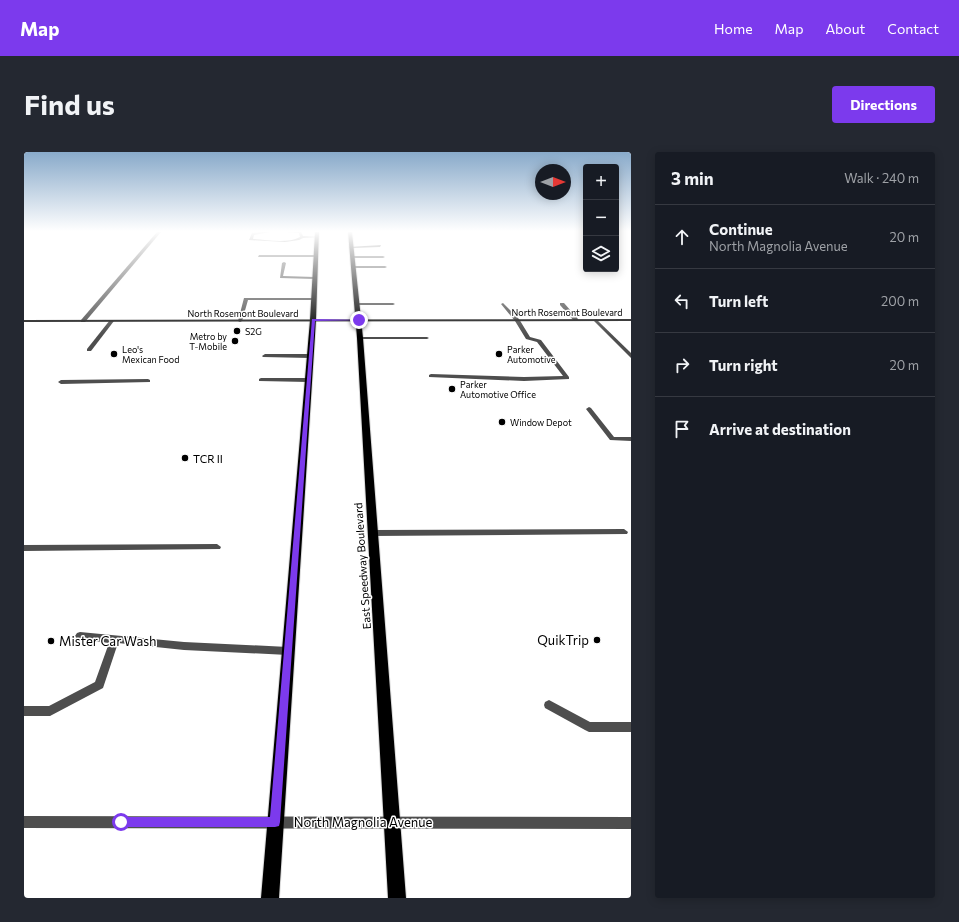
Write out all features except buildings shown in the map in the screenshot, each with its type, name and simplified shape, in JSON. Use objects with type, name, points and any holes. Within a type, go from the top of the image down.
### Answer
[{"type":"main road","points":[[270,898],[313,320],[316,267]]},
{"type":"main road","name":"East Speedway Boulevard","points":[[353,267],[359,320],[397,898]]},
{"type":"street","points":[[83,321],[129,267]]},
{"type":"street","points":[[283,267],[281,277],[315,278]]},
{"type":"street","points":[[240,321],[246,300],[314,299]]},
{"type":"street","points":[[357,304],[393,304]]},
{"type":"street","points":[[431,376],[524,379],[567,378],[539,341],[528,338],[517,320],[504,304]]},
{"type":"street","points":[[562,304],[576,320]]},
{"type":"street","points":[[596,320],[631,356]]},
{"type":"street","name":"North Rosemont Boulevard","points":[[24,321],[631,320]]},
{"type":"street","points":[[89,350],[112,321]]},
{"type":"street","points":[[360,338],[427,338]]},
{"type":"street","points":[[265,356],[310,356]]},
{"type":"street","points":[[261,380],[308,380]]},
{"type":"street","points":[[61,382],[148,381]]},
{"type":"street","points":[[589,409],[612,439],[631,439]]},
{"type":"street","points":[[373,533],[624,532]]},
{"type":"street","points":[[24,548],[217,548]]},
{"type":"street","points":[[80,636],[184,646],[288,651]]},
{"type":"street","points":[[24,711],[50,711],[99,685],[114,639]]},
{"type":"street","points":[[549,705],[589,727],[631,727]]},
{"type":"street","name":"North Magnolia Avenue","points":[[24,822],[631,823]]},
{"type":"place","name":"S2G","points":[[237,331]]},
{"type":"place","name":"Metro by T-Mobile","points":[[235,341]]},
{"type":"place","name":"Leo's Mexican Food","points":[[114,354]]},
{"type":"place","name":"Parker Automotive","points":[[499,354]]},
{"type":"place","name":"Parker Automotive Office","points":[[452,389]]},
{"type":"place","name":"Window Depot","points":[[502,422]]},
{"type":"place","name":"TCR II","points":[[185,458]]},
{"type":"place","name":"QuikTrip","points":[[597,640]]},
{"type":"place","name":"Mister Car Wash","points":[[51,641]]},
{"type":"route","points":[[121,822],[275,822],[313,320],[359,320]]}]
